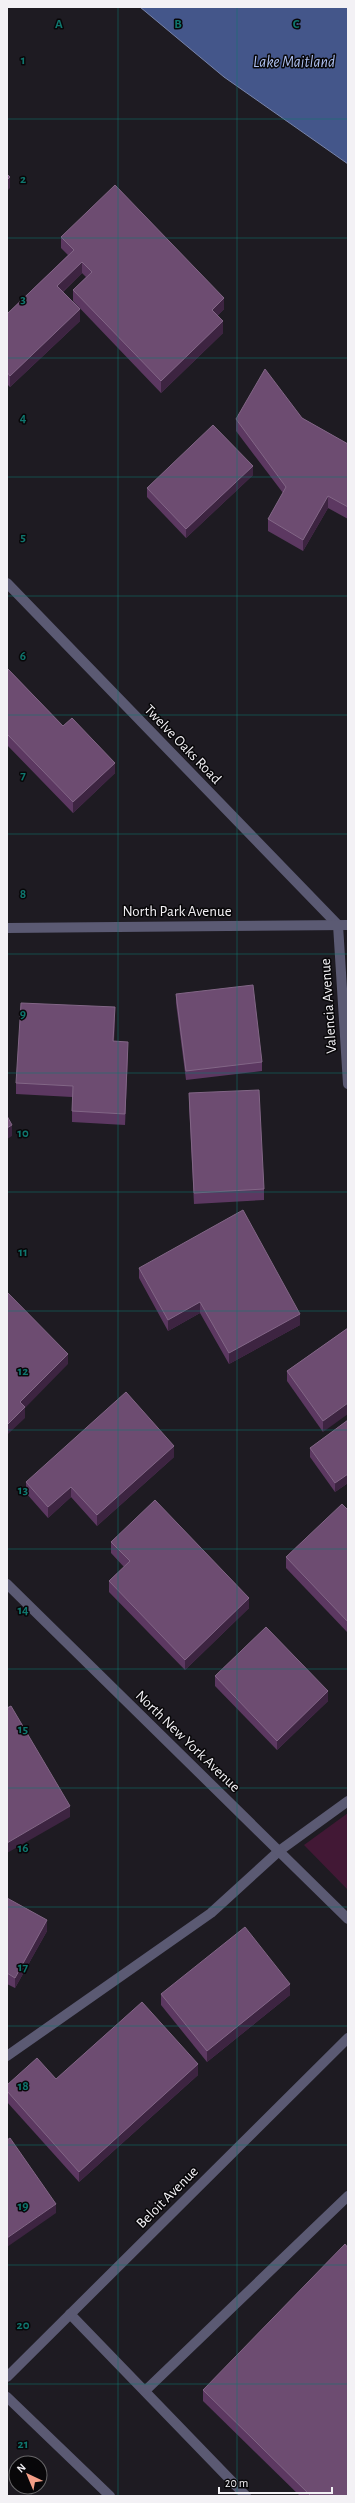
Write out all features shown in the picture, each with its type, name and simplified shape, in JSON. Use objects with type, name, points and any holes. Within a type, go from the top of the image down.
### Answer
[{"type":"street","name":"Twelve Oaks Road","points":[[7,583],[343,925]]},
{"type":"street","name":"North Park Avenue","points":[[7,928],[343,925]]},
{"type":"street","name":"Valencia Avenue","points":[[343,925],[348,1084]]},
{"type":"street","name":"North New York Avenue","points":[[7,1584],[348,1919]]},
{"type":"street","points":[[7,2056],[211,1913],[279,1851],[348,1801]]},
{"type":"street","name":"Beloit Avenue","points":[[7,2377],[348,2038]]},
{"type":"street","points":[[145,2391],[348,2196]]},
{"type":"street","points":[[70,2314],[246,2496]]},
{"type":"street","points":[[7,2397],[110,2496]]},
{"type":"shaded area","points":[[348,1813],[348,1890],[304,1845]]},
{"type":"water","name":"Lake Maitland","points":[[140,7],[348,7],[348,164],[224,77]]},
{"type":"building","points":[[115,185],[224,298],[212,310],[223,321],[161,381],[73,290],[92,272],[82,262],[57,286],[80,309],[10,376],[7,372],[7,314],[74,250],[61,237]]},
{"type":"building","points":[[265,369],[302,418],[348,444],[348,507],[328,496],[303,540],[268,519],[286,487],[236,419]]},
{"type":"building","points":[[213,425],[253,466],[186,529],[147,488]]},
{"type":"building","points":[[7,668],[63,726],[72,718],[115,763],[73,802],[7,734]]},
{"type":"building","points":[[253,985],[262,1062],[186,1071],[176,994]]},
{"type":"building","points":[[21,1003],[115,1007],[113,1041],[128,1042],[125,1114],[72,1111],[73,1086],[16,1083]]},
{"type":"building","points":[[259,1090],[264,1189],[194,1193],[189,1093]]},
{"type":"building","points":[[7,1116],[12,1125],[7,1128]]},
{"type":"building","points":[[243,1210],[300,1314],[229,1353],[200,1302],[168,1320],[139,1268]]},
{"type":"building","points":[[7,1292],[68,1354],[20,1402],[25,1407],[7,1425]]},
{"type":"building","points":[[348,1328],[348,1403],[323,1421],[287,1371]]},
{"type":"building","points":[[126,1392],[174,1446],[97,1515],[71,1487],[48,1507],[26,1482]]},
{"type":"building","points":[[348,1420],[348,1474],[335,1483],[310,1448]]},
{"type":"building","points":[[155,1500],[249,1598],[185,1660],[109,1581],[130,1561],[111,1542]]},
{"type":"building","points":[[342,1504],[348,1510],[348,1622],[286,1557]]},
{"type":"building","points":[[266,1627],[328,1691],[277,1741],[215,1676]]},
{"type":"building","points":[[11,1706],[70,1806],[7,1843],[7,1708]]},
{"type":"building","points":[[7,1898],[47,1920],[15,1978],[7,1973]]},
{"type":"building","points":[[245,1927],[290,1984],[207,2051],[161,1994]]},
{"type":"building","points":[[142,2002],[198,2064],[79,2172],[7,2091],[7,2085],[37,2058],[56,2079]]},
{"type":"building","points":[[10,2138],[56,2204],[7,2238],[7,2140]]},
{"type":"building","points":[[345,2244],[348,2248],[348,2496],[311,2496],[203,2390]]}]
